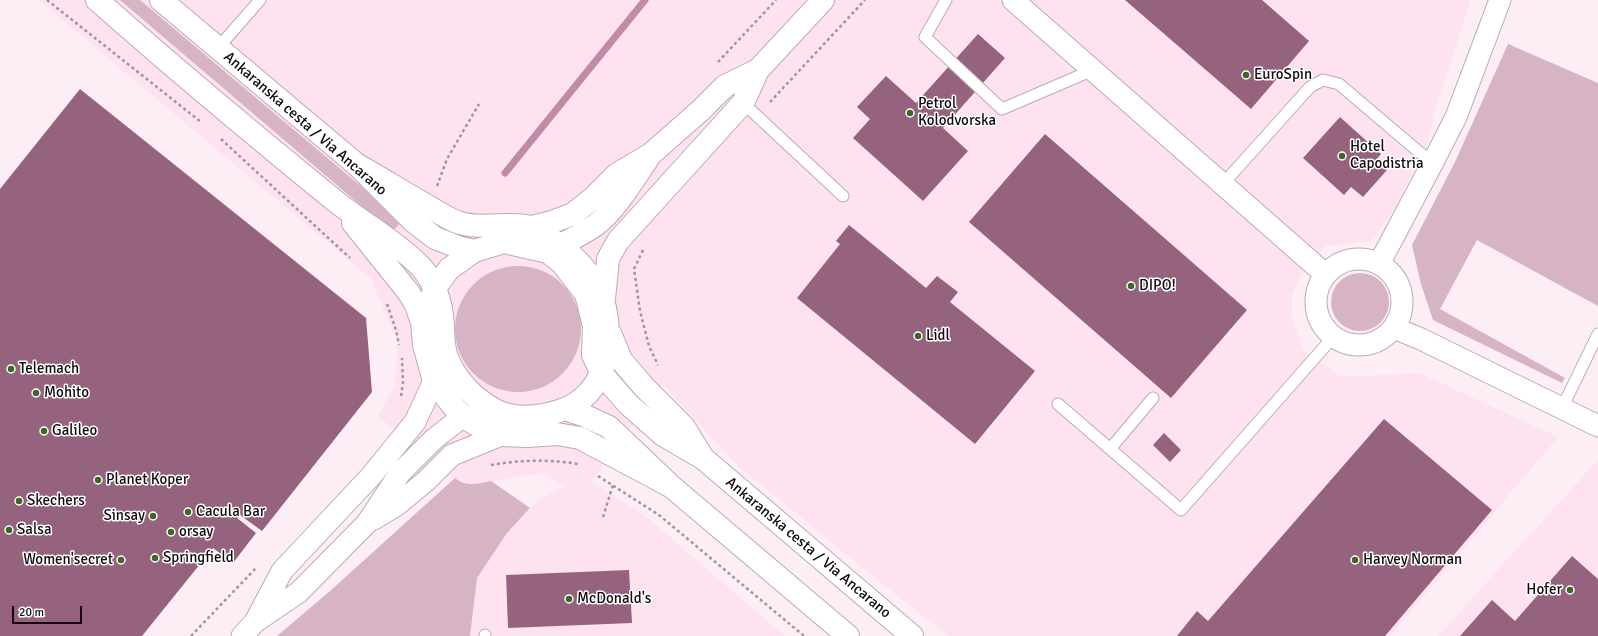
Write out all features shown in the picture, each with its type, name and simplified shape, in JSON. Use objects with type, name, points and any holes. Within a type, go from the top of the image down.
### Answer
[{"type":"street","points":[[97,0],[163,58],[337,203],[417,263],[429,277],[435,288],[442,314],[446,354],[454,371],[468,390],[482,402],[505,414],[522,416],[549,413],[565,409],[580,401],[591,390],[602,374],[609,330],[604,299],[608,259],[618,241],[631,225],[750,110],[758,70]]},
{"type":"street","name":"Ankaranska cesta / Via Ancarano","points":[[161,0],[356,164],[413,221],[435,238],[461,248],[474,251]]},
{"type":"street","points":[[356,164],[458,223],[478,227],[513,225],[532,227],[552,222],[573,214],[617,174],[651,154],[701,110],[725,86],[758,70],[822,0]]},
{"type":"street","points":[[1014,0],[1326,275]]},
{"type":"street","points":[[1379,264],[1456,117],[1500,0]]},
{"type":"street","points":[[422,322],[435,288],[449,269],[474,251],[504,242],[554,248],[579,236],[598,223],[608,213],[630,186],[651,154]]},
{"type":"street","points":[[337,203],[379,257],[400,281],[416,305],[422,322],[424,345],[434,381],[453,406],[465,418],[482,428],[501,435],[527,436],[557,434],[580,438],[672,487]]},
{"type":"street","points":[[532,227],[554,248],[578,260],[593,280],[604,299]]},
{"type":"street","name":"Ankaranska cesta / Via Ancarano","points":[[554,248],[562,263],[586,294],[594,326],[593,355],[602,374],[628,404],[663,434],[704,459],[912,636]]},
{"type":"street","points":[[1368,260],[1379,264],[1391,273],[1399,286],[1402,300],[1401,314],[1394,328],[1385,338],[1372,344],[1359,345],[1346,343],[1334,336],[1324,327],[1318,314],[1317,300],[1320,287],[1326,275],[1335,267],[1351,261],[1368,260]]},
{"type":"street","points":[[1394,328],[1421,339],[1598,426]]},
{"type":"street","name":"Ankaranska cesta / Via Ancarano","points":[[609,330],[621,360],[644,387],[684,427],[704,459]]},
{"type":"street","points":[[249,629],[282,571],[371,476],[415,422],[434,381]]},
{"type":"street","points":[[249,629],[299,592],[367,523],[400,473],[434,439],[458,421],[492,408]]},
{"type":"street","points":[[565,409],[583,414],[609,427],[672,487],[848,636]]},
{"type":"street","points":[[367,523],[397,505],[426,481],[452,455],[501,435]]},
{"type":"lane","points":[[218,48],[260,0]]},
{"type":"lane","points":[[946,0],[925,37],[1002,109],[1093,70]]},
{"type":"lane","points":[[1223,184],[1310,87],[1323,80],[1339,84],[1419,152],[1433,162]]},
{"type":"lane","points":[[750,110],[843,196]]},
{"type":"lane","points":[[1562,408],[1598,334]]},
{"type":"lane","points":[[1058,404],[1181,510],[1334,336]]},
{"type":"lane","points":[[1110,449],[1153,398]]},
{"type":"path","points":[[47,0],[204,125]]},
{"type":"path","points":[[716,64],[776,0]]},
{"type":"path","points":[[750,110],[865,0]]},
{"type":"path","points":[[436,188],[447,158],[479,104]]},
{"type":"path","points":[[216,135],[354,262]]},
{"type":"path","points":[[430,184],[440,191]]},
{"type":"path","points":[[644,246],[634,269],[640,311],[649,346],[660,371]]},
{"type":"path","points":[[386,301],[396,330],[402,360],[403,383],[400,403]]},
{"type":"path","points":[[485,466],[505,463],[548,461],[561,461],[579,464]]},
{"type":"path","points":[[592,473],[659,515],[804,636]]},
{"type":"path","points":[[603,517],[613,485]]},
{"type":"shaded area","points":[[39,0],[1471,0],[1436,107],[1427,144],[1395,207],[1372,241],[1325,246],[1302,273],[1292,295],[1292,317],[1303,350],[1341,377],[1419,373],[1558,437],[1390,636],[949,636],[738,466],[663,384],[591,482],[644,515],[785,636],[470,636],[477,578],[507,533],[538,500],[564,487],[546,473],[511,477],[479,484],[460,483],[378,416],[395,385],[398,342],[371,279]]},
{"type":"shaded area","points":[[120,0],[140,0],[402,221],[392,232]]},
{"type":"shaded area","points":[[1508,44],[1598,83],[1598,306],[1477,240],[1440,309],[1565,378],[1562,383],[1433,320],[1421,284],[1412,245],[1455,162]]},
{"type":"shaded area","points":[[524,266],[548,273],[563,284],[574,299],[580,317],[580,341],[574,359],[563,374],[548,385],[530,391],[512,392],[488,385],[473,374],[462,359],[456,341],[455,323],[462,299],[473,284],[488,273],[506,267]]},
{"type":"shaded area","points":[[1354,273],[1366,273],[1381,281],[1389,296],[1389,308],[1381,323],[1366,331],[1354,331],[1339,323],[1331,308],[1331,296],[1339,281]]},
{"type":"shaded area","points":[[1597,461],[1598,636],[1438,636]]},
{"type":"shaded area","points":[[455,478],[468,484],[491,481],[530,508],[507,533],[477,578],[470,636],[277,636],[330,591]]},
{"type":"building","name":"EuroSpin","points":[[1125,0],[1262,0],[1309,41],[1251,109]]},
{"type":"building","name":"Petrol Kolodvorska","points":[[978,34],[1005,58],[943,128],[968,151],[923,201],[853,138],[870,119],[857,107],[886,76],[916,103]]},
{"type":"building","points":[[80,89],[366,318],[372,392],[262,531],[240,515],[237,518],[256,533],[233,563],[213,548],[142,636],[0,636],[0,189]]},
{"type":"building","name":"Hotel Capodistria","points":[[1340,117],[1381,154],[1376,160],[1387,170],[1363,197],[1351,187],[1344,195],[1303,158]]},
{"type":"building","name":"DIPO!","points":[[1045,134],[1247,310],[1171,398],[969,222]]},
{"type":"building","name":"Lidl","points":[[849,225],[926,288],[937,276],[958,292],[950,302],[1035,371],[975,444],[797,298],[840,244],[836,241]]},
{"type":"building","name":"Harvey Norman","points":[[1384,419],[1492,510],[1385,636],[1177,636],[1197,611],[1208,621]]},
{"type":"building","points":[[1164,433],[1181,450],[1170,462],[1153,445]]},
{"type":"building","name":"Hofer","points":[[1572,556],[1598,579],[1598,636],[1460,636],[1492,600],[1515,621]]},
{"type":"building","name":"McDonald's","points":[[629,570],[632,623],[508,628],[506,575]]},
{"type":"waterway","points":[[505,173],[645,0]]},
{"type":"place","name":"EuroSpin","points":[[1246,75]]},
{"type":"place","name":"Petrol Kolodvorska","points":[[910,113]]},
{"type":"place","name":"Hotel Capodistria","points":[[1342,156]]},
{"type":"place","name":"DIPO!","points":[[1131,286]]},
{"type":"place","name":"Lidl","points":[[918,336]]},
{"type":"place","name":"Telemach","points":[[11,369]]},
{"type":"place","name":"Mohito","points":[[36,393]]},
{"type":"place","name":"Galileo","points":[[44,431]]},
{"type":"place","name":"Planet Koper","points":[[98,480]]},
{"type":"place","name":"Skechers","points":[[19,501]]},
{"type":"place","name":"Cacula Bar","points":[[188,512]]},
{"type":"place","name":"Sinsay","points":[[153,516]]},
{"type":"place","name":"Salsa","points":[[9,530]]},
{"type":"place","name":"orsay","points":[[171,532]]},
{"type":"place","name":"Springfield","points":[[155,558]]},
{"type":"place","name":"Women'secret","points":[[121,560]]},
{"type":"place","name":"Harvey Norman","points":[[1355,560]]},
{"type":"place","name":"Hofer","points":[[1570,590]]},
{"type":"place","name":"McDonald's","points":[[569,599]]}]
